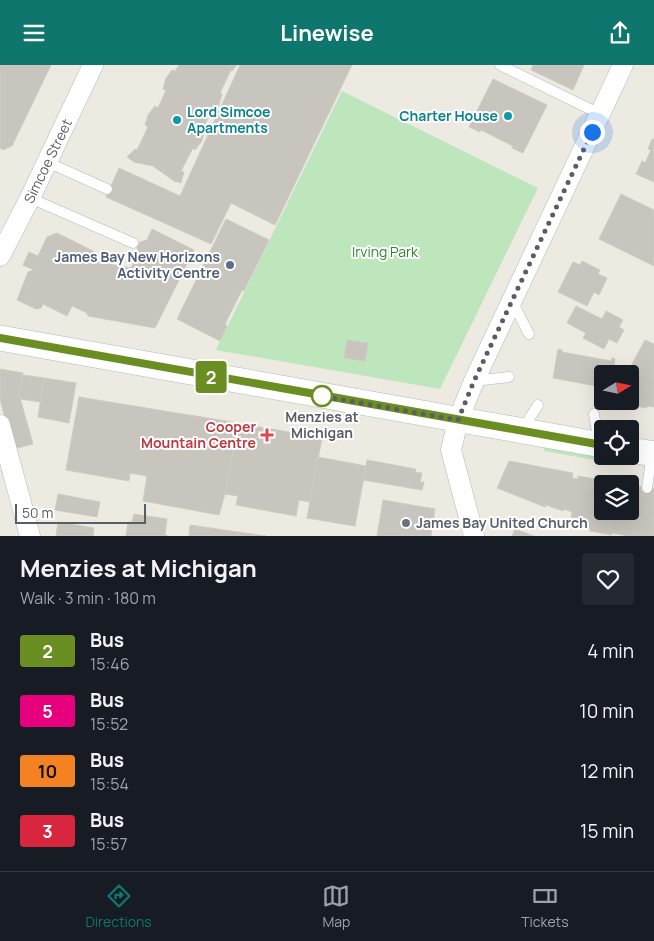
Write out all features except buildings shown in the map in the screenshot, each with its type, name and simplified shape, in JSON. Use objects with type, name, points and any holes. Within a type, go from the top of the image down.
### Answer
[{"type":"street","name":"Simcoe Street","points":[[0,256],[48,162],[93,65]]},
{"type":"street","points":[[474,536],[451,450],[458,420],[474,381],[624,65]]},
{"type":"street","points":[[0,338],[594,444]]},
{"type":"street","points":[[0,425],[30,536]]},
{"type":"lane","points":[[500,65],[600,114]]},
{"type":"lane","points":[[48,162],[107,189]]},
{"type":"lane","points":[[30,198],[133,243]]},
{"type":"lane","points":[[512,301],[529,334]]},
{"type":"lane","points":[[474,381],[509,377]]},
{"type":"lane","points":[[522,431],[538,405]]},
{"type":"lane","points":[[594,414],[595,420]]},
{"type":"lane","points":[[645,453],[646,488]]},
{"type":"green space","name":"Irving Park","points":[[342,91],[538,188],[440,389],[216,350]]},
{"type":"green space","points":[[558,447],[594,454],[594,460],[544,451],[544,448]]},
{"type":"bus line","name":"2","points":[[0,338],[8,341],[594,444]]},
{"type":"place","name":"Charter House","points":[[508,116]]},
{"type":"place","name":"Lord Simcoe Apartments","points":[[177,120]]},
{"type":"place","name":"James Bay New Horizons Activity Centre","points":[[230,265]]},
{"type":"place","name":"Menzies at Michigan","points":[[322,396]]},
{"type":"place","name":"Cooper Mountain Centre","points":[[267,435]]},
{"type":"place","name":"James Bay United Church","points":[[406,523]]},
{"type":"route","points":[[322,396],[315,395],[458,420],[474,381],[592,132]]}]
